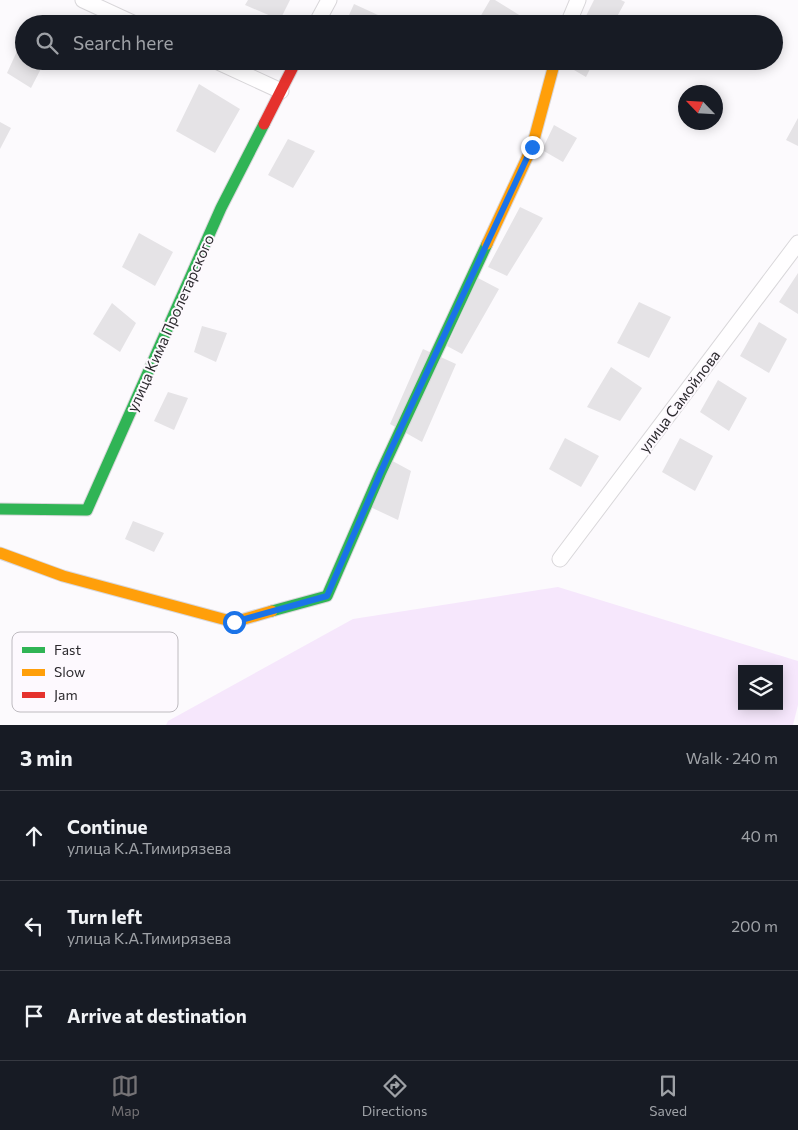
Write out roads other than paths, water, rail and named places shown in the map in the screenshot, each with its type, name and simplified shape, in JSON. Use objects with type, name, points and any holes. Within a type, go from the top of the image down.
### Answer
[{"type":"street","points":[[83,0],[115,15]]},
{"type":"street","points":[[321,15],[329,0]]},
{"type":"street","points":[[572,15],[578,0]]},
{"type":"street","points":[[236,70],[281,91]]},
{"type":"street","name":"улица Кима Пролетарского","points":[[0,509],[87,510],[220,208],[292,70]]},
{"type":"street","points":[[0,553],[63,576],[234,622],[327,596],[387,458],[532,147],[553,70]]},
{"type":"street","name":"улица Самойлова","points":[[560,559],[798,244]]}]
